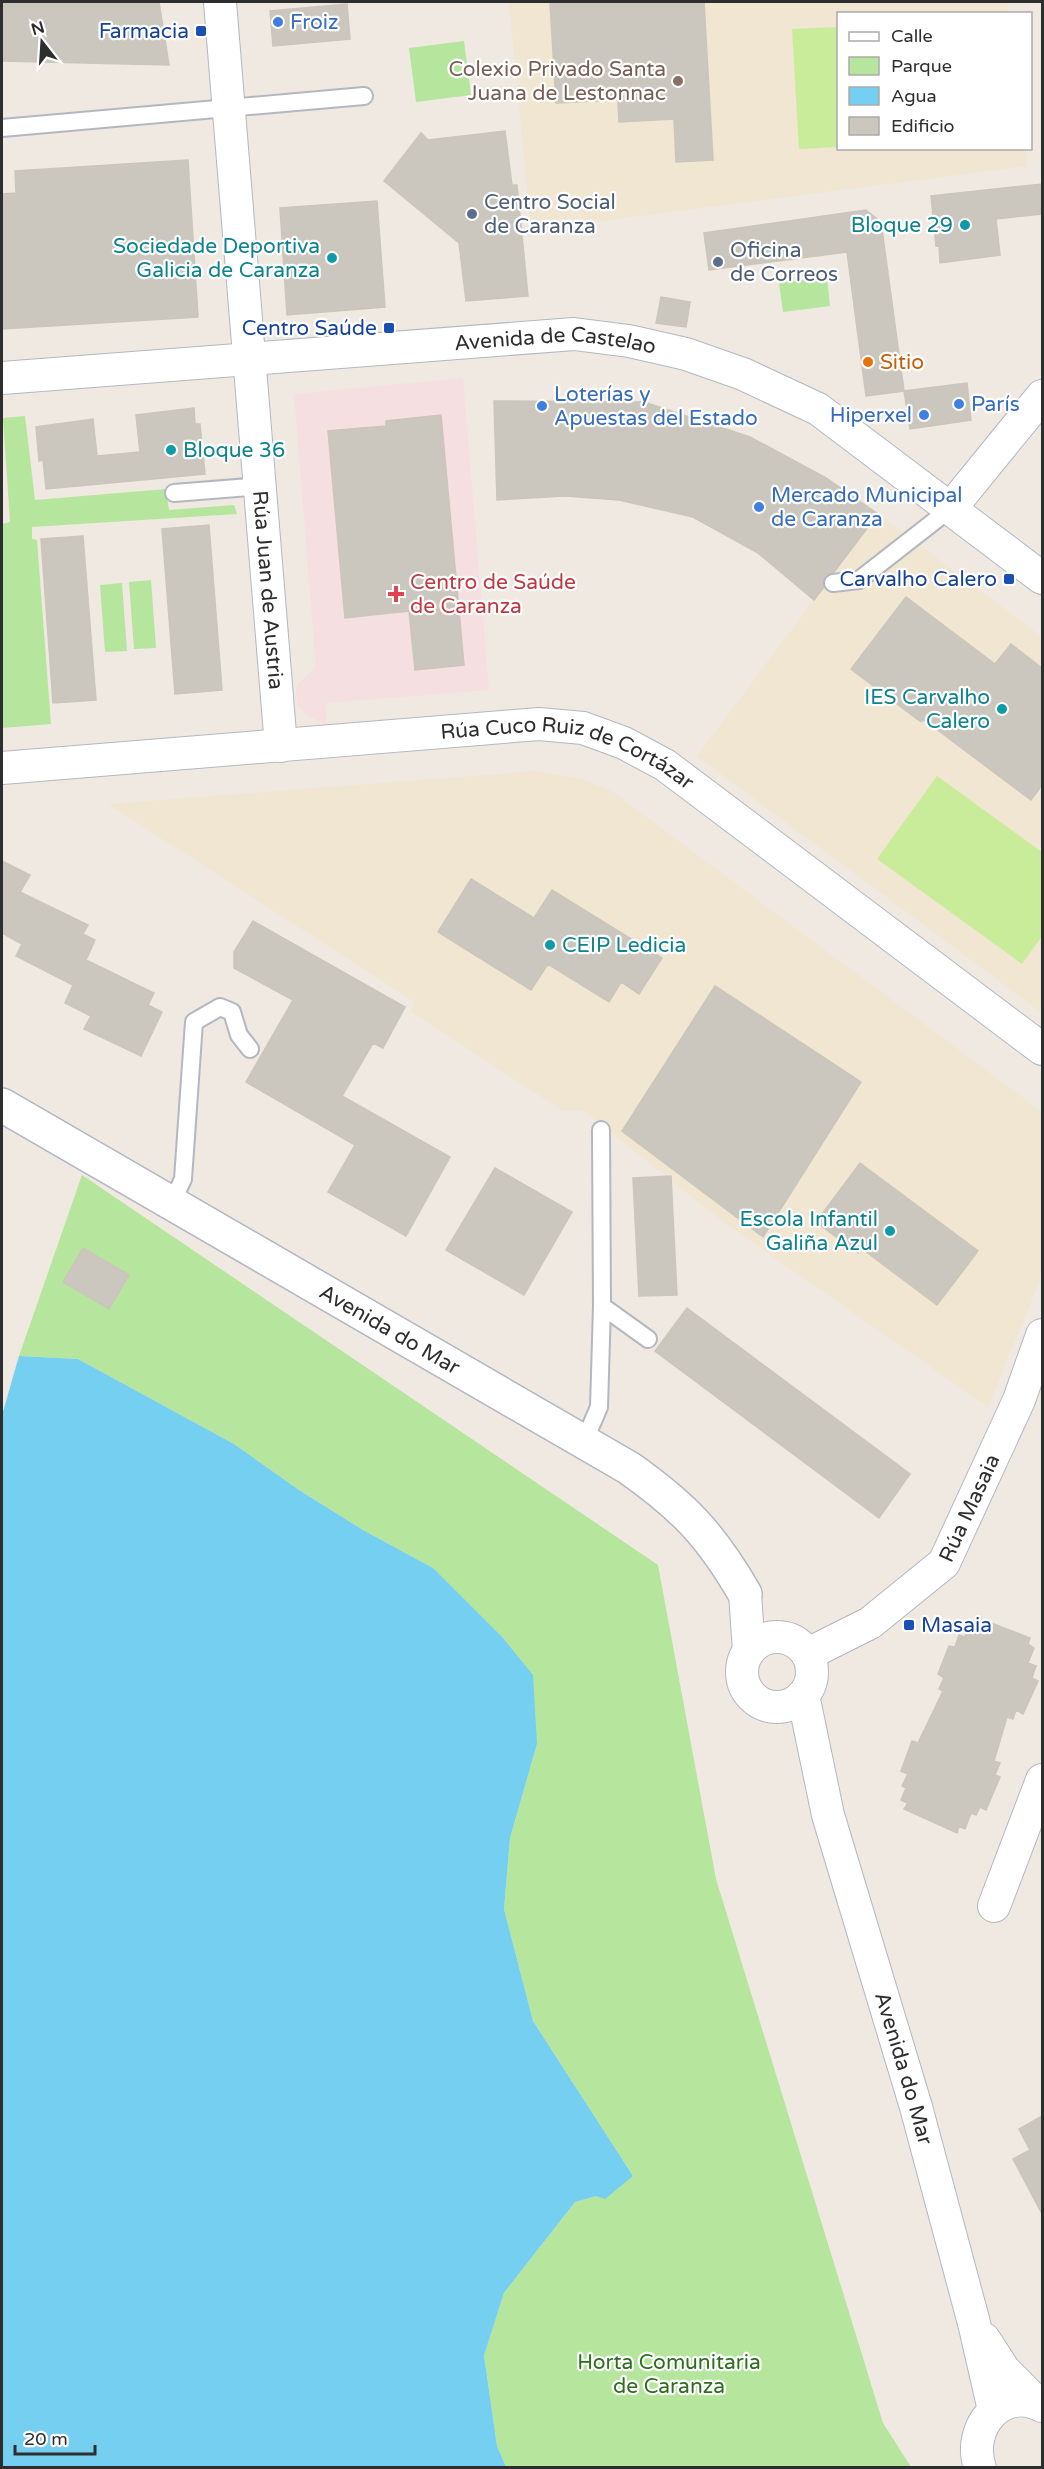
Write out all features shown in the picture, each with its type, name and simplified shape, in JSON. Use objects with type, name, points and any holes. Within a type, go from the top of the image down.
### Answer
[{"type":"street","name":"Rúa Juan de Austria","points":[[220,2],[281,746]]},
{"type":"street","name":"Avenida de Castelao","points":[[2,378],[574,334],[629,341],[686,354],[734,371],[818,409],[1042,578]]},
{"type":"street","points":[[950,509],[1042,396]]},
{"type":"street","name":"Rúa Cuco Ruiz de Cortázar","points":[[2,768],[539,724],[583,728],[624,743],[665,765],[1042,1049]]},
{"type":"street","name":"Avenida do Mar","points":[[2,1105],[629,1468],[660,1490],[691,1517],[723,1556],[745,1594],[781,1637]]},
{"type":"street","name":"Rúa Masaia","points":[[808,1654],[870,1623],[944,1563],[1019,1400],[1042,1335]]},
{"type":"street","name":"Avenida do Mar","points":[[745,1594],[749,1651]]},
{"type":"street","points":[[781,1637],[792,1640],[808,1654],[812,1676],[809,1687],[793,1701],[770,1706],[760,1702],[745,1684],[742,1673],[744,1662],[749,1651],[763,1640],[781,1637]]},
{"type":"street","name":"Avenida do Mar","points":[[793,1701],[916,2107],[974,2323],[994,2410]]},
{"type":"street","points":[[993,1906],[1042,1780]]},
{"type":"street","name":"Avenida do Mar","points":[[974,2323],[1004,2370],[1040,2405]]},
{"type":"street","points":[[980,2468],[976,2451],[977,2435],[994,2410],[1008,2403],[1023,2401],[1040,2405]]},
{"type":"lane","points":[[2,128],[364,96]]},
{"type":"lane","points":[[174,493],[261,486]]},
{"type":"lane","points":[[833,583],[859,580],[950,509]]},
{"type":"lane","points":[[172,1203],[183,1179],[194,1022],[220,1007],[232,1012],[239,1035],[250,1049]]},
{"type":"lane","points":[[584,1442],[599,1407],[602,1306],[601,1130]]},
{"type":"lane","points":[[602,1306],[648,1339]]},
{"type":"shaded area","name":"Colexio Privado Santa Juana de Lestonnac","points":[[509,2],[1007,2],[1009,12],[837,12],[837,150],[1025,150],[1027,166],[531,230]]},
{"type":"shaded area","name":"Centro de Saúde de Caranza","points":[[463,378],[489,690],[325,703],[327,725],[308,716],[298,706],[296,692],[298,684],[316,667],[294,394]]},
{"type":"shaded area","points":[[878,514],[1042,637],[1042,1013],[697,756]]},
{"type":"shaded area","points":[[538,771],[582,779],[613,792],[1042,1112],[1042,1275],[988,1407],[722,1221],[583,1110],[563,1111],[410,1011],[415,1002],[108,804]]},
{"type":"green space","points":[[837,27],[837,147],[799,149],[792,29]]},
{"type":"green space","points":[[464,41],[471,95],[416,102],[409,48]]},
{"type":"green space","points":[[827,277],[830,306],[783,312],[779,283]]},
{"type":"green space","points":[[25,416],[35,500],[166,489],[169,510],[234,505],[237,514],[32,527],[32,539],[37,540],[51,724],[2,728],[2,524],[10,522],[3,418]]},
{"type":"green space","points":[[151,580],[156,648],[134,649],[129,582]]},
{"type":"green space","points":[[122,583],[127,651],[105,652],[100,585]]},
{"type":"green space","points":[[937,776],[1042,852],[1042,936],[1022,964],[877,859]]},
{"type":"green space","name":"Horta Comunitaria de Caranza","points":[[82,1175],[658,1565],[716,1879],[883,2423],[911,2467],[506,2467],[497,2446],[484,2354],[504,2293],[575,2202],[596,2196],[633,2176],[533,2021],[504,1909],[510,1838],[537,1744],[433,1568],[363,1530],[299,1490],[234,1444],[78,1359],[19,1356]]},
{"type":"water","points":[[19,1356],[78,1359],[234,1444],[299,1490],[363,1530],[433,1568],[503,1638],[533,1675],[537,1744],[510,1838],[504,1909],[533,2021],[633,2176],[605,2199],[596,2196],[575,2202],[504,2293],[484,2355],[497,2446],[506,2467],[2,2467],[2,1415]]},
{"type":"building","points":[[2,2],[159,2],[169,65],[2,61]]},
{"type":"building","points":[[550,2],[704,2],[713,160],[676,162],[674,119],[619,122],[618,100],[556,103]]},
{"type":"building","points":[[347,4],[350,39],[273,46],[270,11]]},
{"type":"building","name":"Centro Social de Caranza","points":[[505,131],[512,185],[517,185],[528,296],[466,301],[459,243],[384,181],[421,133],[428,140]]},
{"type":"building","points":[[188,160],[198,317],[2,329],[2,194],[16,193],[15,171]]},
{"type":"building","name":"Bloque 29","points":[[1042,184],[1042,214],[996,219],[1000,255],[940,263],[931,196]]},
{"type":"building","name":"Sociedade Deportiva Galicia de Caranza","points":[[377,201],[385,307],[287,315],[280,208]]},
{"type":"building","points":[[866,210],[881,222],[904,391],[866,396],[847,252],[709,270],[704,233]]},
{"type":"building","points":[[661,297],[690,302],[686,327],[656,323]]},
{"type":"building","points":[[967,383],[971,420],[910,429],[904,391]]},
{"type":"building","name":"Mercado Municipal de Caranza","points":[[494,401],[644,402],[750,437],[826,478],[878,514],[834,572],[827,574],[824,578],[824,587],[814,600],[758,553],[693,517],[619,500],[565,496],[497,500]]},
{"type":"building","name":"Bloque 36","points":[[194,408],[195,424],[200,424],[205,474],[46,489],[43,460],[39,461],[36,427],[93,419],[97,456],[140,452],[136,415]]},
{"type":"building","points":[[441,415],[464,665],[415,670],[409,611],[345,618],[328,431],[386,426],[386,421]]},
{"type":"building","points":[[209,525],[222,690],[175,694],[162,529]]},
{"type":"building","points":[[83,536],[96,700],[53,703],[41,539]]},
{"type":"building","name":"IES Carvalho Calero","points":[[906,597],[995,664],[1011,644],[1042,668],[1042,785],[1031,800],[923,719],[921,722],[851,669]]},
{"type":"building","points":[[2,861],[30,875],[20,892],[88,925],[83,934],[95,940],[86,960],[154,993],[148,1005],[162,1012],[141,1056],[84,1029],[91,1016],[65,1003],[73,985],[16,956],[22,944],[2,933]]},
{"type":"building","name":"CEIP Ledicia","points":[[471,879],[534,918],[552,890],[662,958],[639,994],[621,982],[609,1002],[548,964],[531,990],[438,932]]},
{"type":"building","points":[[253,921],[405,1007],[383,1048],[373,1043],[342,1096],[450,1157],[406,1236],[328,1192],[355,1145],[246,1082],[293,1000],[234,968],[234,952]]},
{"type":"building","points":[[715,986],[861,1082],[763,1237],[622,1131]]},
{"type":"building","name":"Escola Infantil Galiña Azul","points":[[860,1163],[978,1251],[937,1305],[861,1248],[858,1253],[816,1222]]},
{"type":"building","points":[[495,1168],[572,1212],[524,1295],[446,1250]]},
{"type":"building","points":[[671,1176],[677,1295],[639,1296],[633,1178]]},
{"type":"building","points":[[83,1248],[129,1275],[109,1309],[63,1282]]},
{"type":"building","points":[[687,1308],[910,1474],[879,1518],[655,1351]]},
{"type":"building","points":[[978,1618],[1030,1638],[1028,1644],[1034,1648],[1028,1663],[1036,1666],[1032,1678],[1038,1681],[1023,1714],[1016,1710],[1013,1719],[1007,1717],[994,1761],[1000,1763],[995,1775],[1000,1777],[986,1810],[980,1807],[976,1815],[971,1813],[965,1829],[959,1826],[957,1833],[904,1809],[908,1803],[901,1800],[906,1788],[902,1786],[908,1774],[901,1771],[912,1741],[918,1743],[943,1691],[939,1689],[944,1678],[938,1674],[949,1646],[955,1647],[959,1635],[965,1637],[970,1621],[975,1624]]},
{"type":"building","points":[[1042,2116],[1042,2214],[1013,2159],[1030,2150],[1019,2129]]},
{"type":"place","name":"Froiz","points":[[278,22]]},
{"type":"place","name":"Farmacia","points":[[201,31]]},
{"type":"place","name":"Colexio Privado Santa Juana de Lestonnac","points":[[678,81]]},
{"type":"place","name":"Centro Social de Caranza","points":[[472,214]]},
{"type":"place","name":"Bloque 29","points":[[965,225]]},
{"type":"place","name":"Sociedade Deportiva Galicia de Caranza","points":[[332,258]]},
{"type":"place","name":"Oficina de Correos","points":[[718,262]]},
{"type":"place","name":"Centro Saúde","points":[[389,328]]},
{"type":"place","name":"Sitio","points":[[868,362]]},
{"type":"place","name":"París","points":[[959,404]]},
{"type":"place","name":"Loterías y Apuestas del Estado","points":[[542,406]]},
{"type":"place","name":"Hiperxel","points":[[924,415]]},
{"type":"place","name":"Bloque 36","points":[[171,450]]},
{"type":"place","name":"Mercado Municipal de Caranza","points":[[759,507]]},
{"type":"place","name":"Carvalho Calero","points":[[1009,579]]},
{"type":"place","name":"Centro de Saúde de Caranza","points":[[396,594]]},
{"type":"place","name":"IES Carvalho Calero","points":[[1002,709]]},
{"type":"place","name":"CEIP Ledicia","points":[[550,945]]},
{"type":"place","name":"Escola Infantil Galiña Azul","points":[[890,1231]]},
{"type":"place","name":"Masaia","points":[[909,1625]]}]
